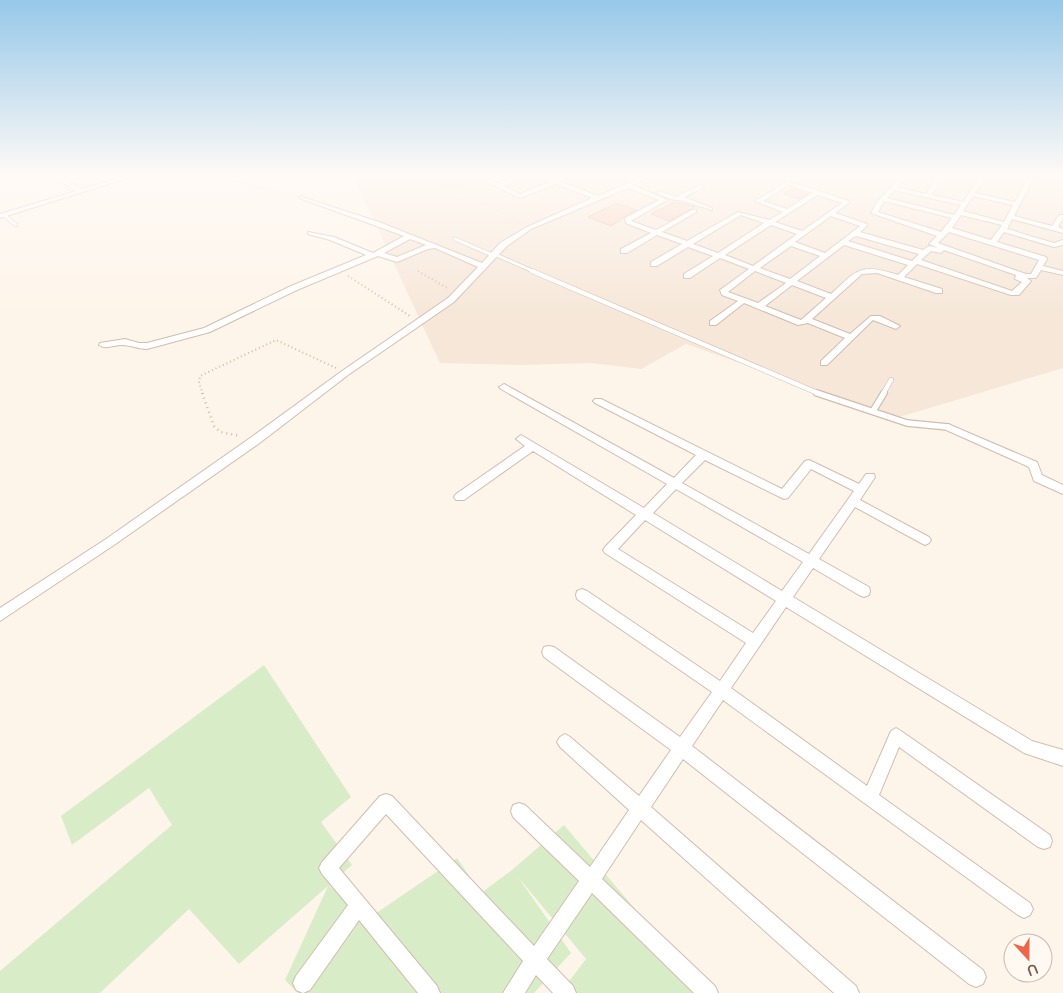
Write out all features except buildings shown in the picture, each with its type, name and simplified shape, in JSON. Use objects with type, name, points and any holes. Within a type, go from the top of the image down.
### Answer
[{"type":"street","points":[[369,221],[436,246],[482,266]]},
{"type":"street","points":[[0,615],[110,542],[420,322],[457,294],[503,244],[529,228],[544,221]]},
{"type":"street","points":[[628,221],[832,297]]},
{"type":"street","points":[[624,251],[675,221]]},
{"type":"street","points":[[654,264],[726,221]]},
{"type":"street","points":[[821,221],[723,291],[797,322],[804,322],[860,272],[878,271],[939,290]]},
{"type":"street","points":[[760,306],[865,225],[854,221]]},
{"type":"street","points":[[900,221],[942,234]]},
{"type":"street","points":[[953,221],[933,244],[934,246],[993,255],[1040,257],[1043,260],[1033,276],[1029,277],[993,255]]},
{"type":"street","points":[[982,221],[1004,227],[1050,244],[1059,245],[1063,242]]},
{"type":"street","points":[[993,255],[992,244],[1008,221]]},
{"type":"street","points":[[1028,221],[1063,231]]},
{"type":"street","points":[[1054,228],[1057,221]]},
{"type":"street","points":[[687,276],[770,222],[803,234]]},
{"type":"street","points":[[948,229],[992,244]]},
{"type":"street","points":[[854,232],[924,253]]},
{"type":"street","points":[[310,233],[332,238],[375,254],[398,260],[427,247],[436,246]]},
{"type":"street","points":[[103,345],[125,342],[138,346],[147,346],[207,330],[294,288],[375,254],[410,236]]},
{"type":"street","points":[[843,242],[915,262],[1011,293],[1016,293],[1027,281],[929,248],[915,262],[900,278]]},
{"type":"street","points":[[790,243],[825,255]]},
{"type":"street","points":[[1039,266],[1063,273]]},
{"type":"street","points":[[713,323],[744,300]]},
{"type":"street","points":[[824,364],[871,318],[877,318],[896,326]]},
{"type":"street","points":[[807,320],[851,337]]},
{"type":"street","points":[[504,387],[864,591]]},
{"type":"street","points":[[598,401],[618,406],[703,455],[784,496],[809,464],[925,540]]},
{"type":"street","points":[[948,427],[1033,465],[1038,478],[1063,490]]},
{"type":"street","points":[[460,496],[526,442],[1029,748],[1063,758]]},
{"type":"street","points":[[703,455],[609,550],[755,641]]},
{"type":"street","points":[[513,993],[870,477]]},
{"type":"street","points":[[582,596],[721,690],[1024,909]]},
{"type":"street","points":[[549,652],[682,748],[976,977]]},
{"type":"street","points":[[870,798],[896,736],[1044,841]]},
{"type":"street","points":[[565,742],[849,993]]},
{"type":"street","points":[[430,993],[328,868],[386,802],[566,993]]},
{"type":"street","points":[[519,811],[708,993]]},
{"type":"street","points":[[303,983],[359,905]]},
{"type":"lane","points":[[11,221],[16,225]]},
{"type":"lane","points":[[455,239],[829,398],[907,423],[948,427]]},
{"type":"lane","points":[[873,411],[890,380]]},
{"type":"path","points":[[514,221],[529,228]]},
{"type":"path","points":[[418,271],[457,294]]},
{"type":"path","points":[[348,276],[420,322]]},
{"type":"path","points":[[257,439],[220,432],[214,426],[199,383],[200,377],[276,340],[346,373]]},
{"type":"shaded area","points":[[374,221],[1063,221],[1063,368],[896,418],[686,344],[641,369],[591,363],[523,365],[440,363]]},
{"type":"green space","points":[[264,665],[351,797],[321,822],[352,865],[329,885],[366,920],[457,858],[481,893],[512,870],[564,825],[706,993],[560,993],[586,959],[518,877],[571,953],[534,993],[298,993],[285,980],[328,886],[239,964],[189,909],[100,993],[0,993],[0,971],[172,825],[149,788],[72,845],[61,816]]}]
